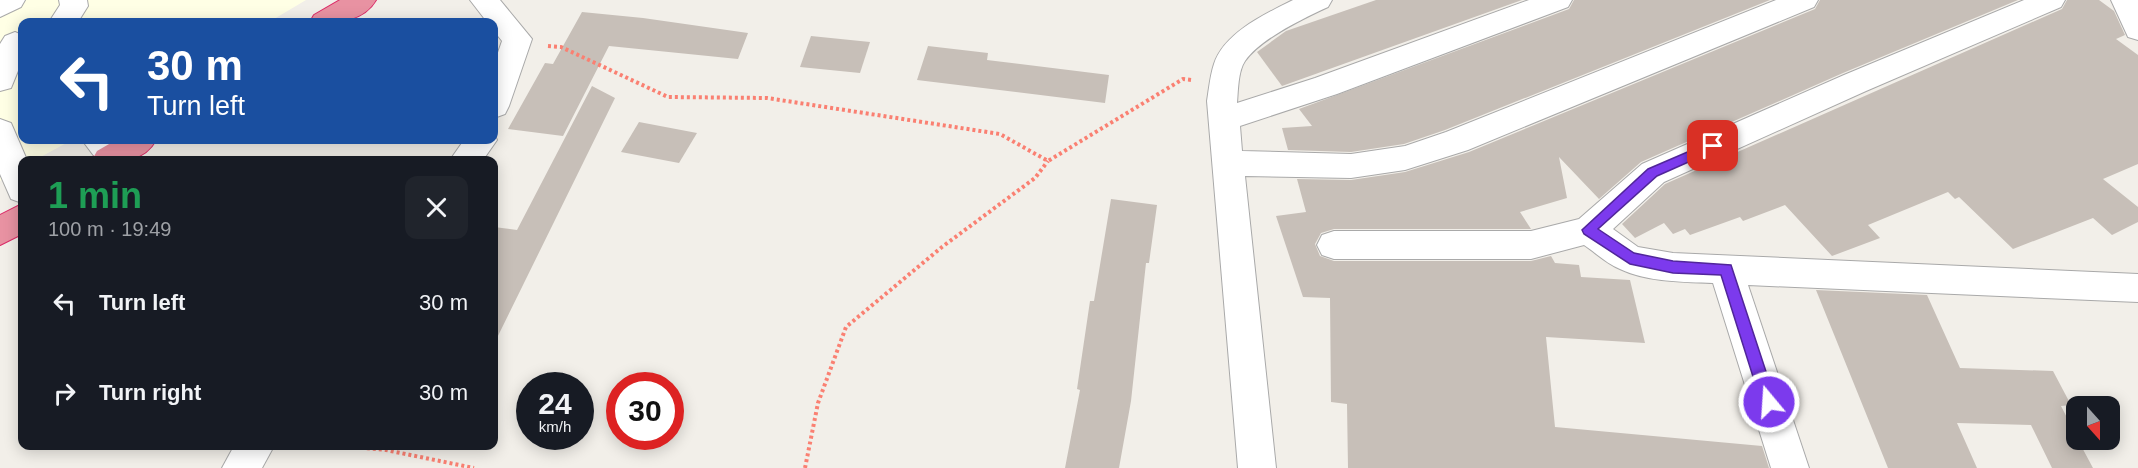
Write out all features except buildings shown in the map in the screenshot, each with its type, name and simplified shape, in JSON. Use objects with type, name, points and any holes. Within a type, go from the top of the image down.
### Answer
[{"type":"highway","points":[[331,18],[362,0]]},
{"type":"highway","points":[[106,153],[130,144]]},
{"type":"highway","points":[[0,232],[18,220]]},
{"type":"street","points":[[66,18],[74,6],[73,0]]},
{"type":"street","points":[[484,0],[517,39],[498,94]]},
{"type":"street","points":[[1257,468],[1222,101],[1230,58],[1274,23],[1304,5],[1318,0]]},
{"type":"street","points":[[1224,118],[1326,86],[1558,0]]},
{"type":"street","points":[[1227,164],[1351,166],[1405,158],[1457,141],[1804,0]]},
{"type":"street","points":[[1334,245],[1531,245],[1589,230],[1653,173],[1855,83],[2051,0]]},
{"type":"street","points":[[2125,0],[2138,30]]},
{"type":"street","points":[[0,80],[12,42]]},
{"type":"street","points":[[0,131],[18,179]]},
{"type":"street","points":[[1589,230],[1630,259],[1673,267],[2138,288]]},
{"type":"street","points":[[1726,269],[1790,468]]},
{"type":"street","points":[[241,468],[252,450]]},
{"type":"path","points":[[517,39],[531,45],[561,47],[668,97],[767,98],[1000,134],[1048,161]]},
{"type":"path","points":[[805,468],[818,403],[846,327],[942,247],[1035,178],[1048,161],[1183,79],[1225,85]]},
{"type":"path","points":[[386,450],[474,468]]},
{"type":"shaded area","points":[[0,0],[306,0],[276,18],[18,18],[18,144],[65,144],[42,156],[18,156],[18,170],[0,181]]},
{"type":"route","points":[[1713,146],[1653,173],[1589,230],[1630,259],[1673,267],[1726,269],[1769,402]]}]
